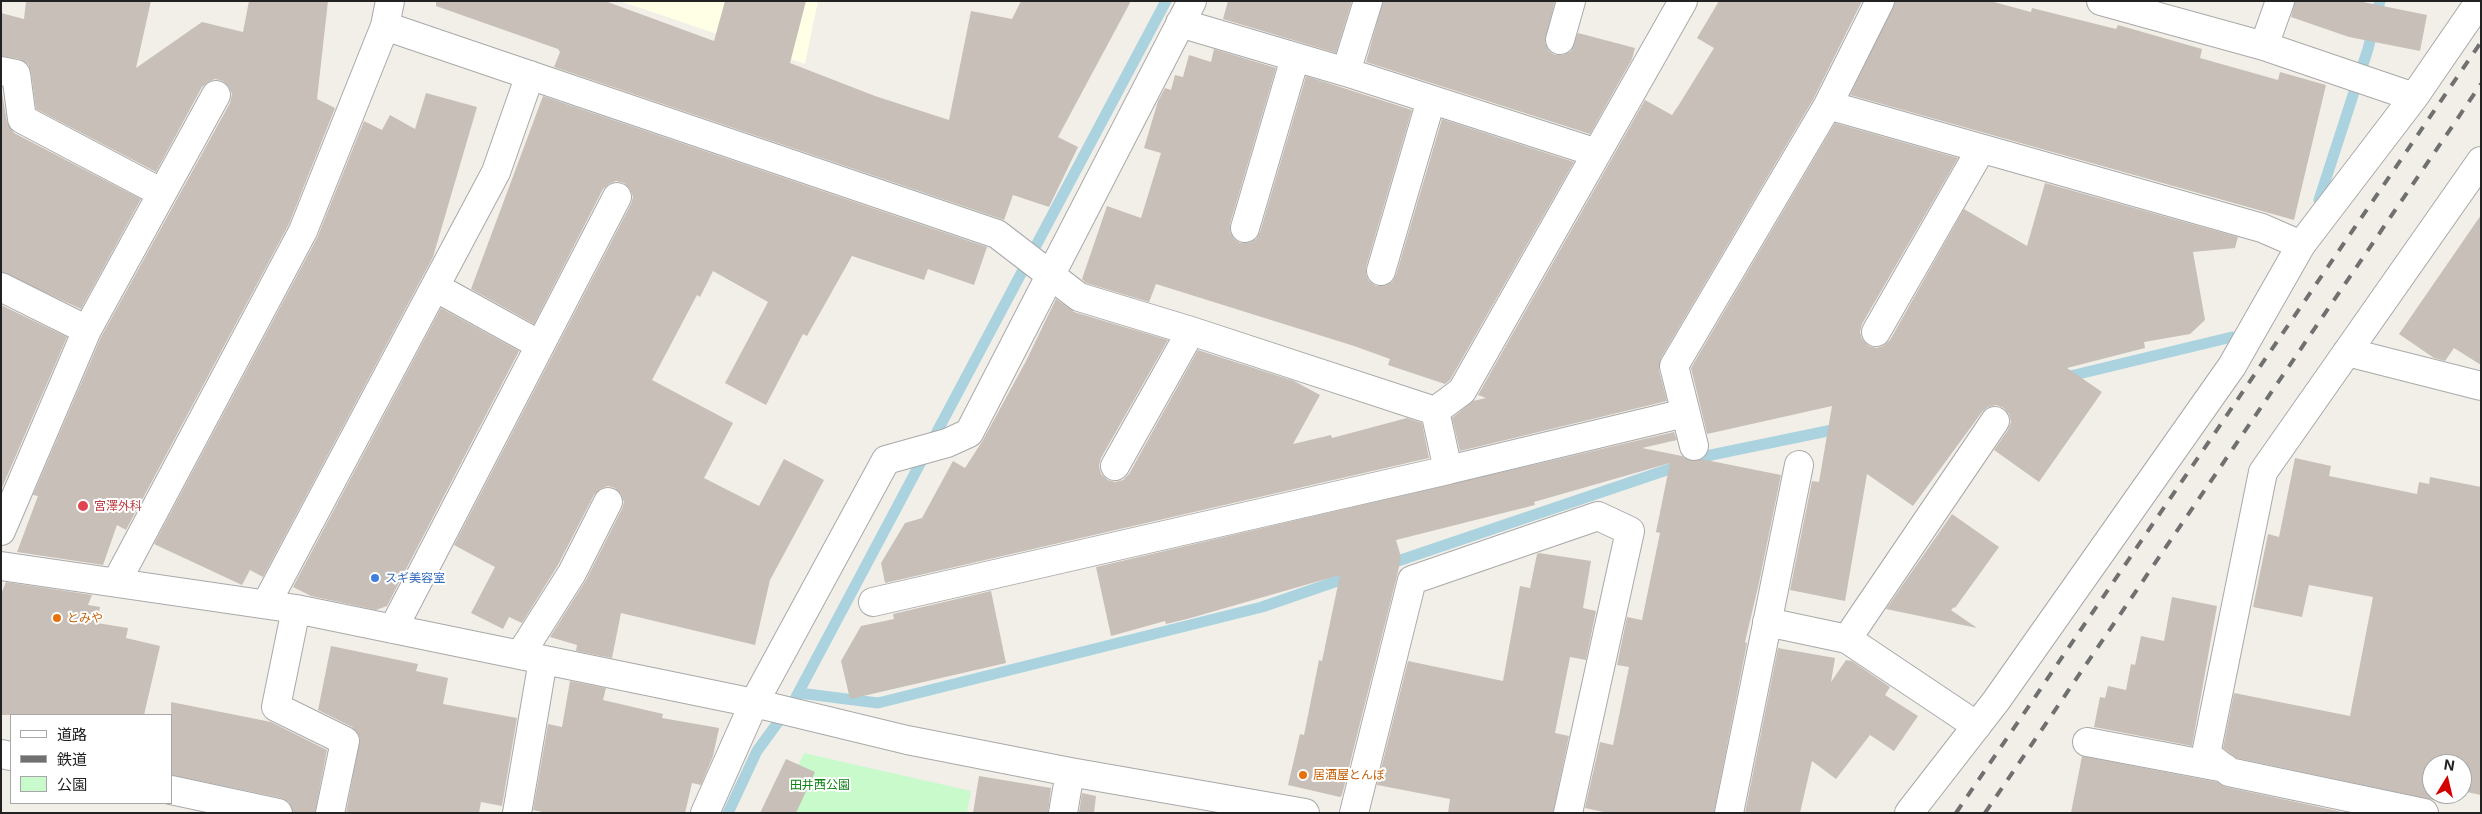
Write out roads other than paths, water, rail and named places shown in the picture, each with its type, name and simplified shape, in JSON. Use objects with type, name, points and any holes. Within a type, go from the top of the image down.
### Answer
[{"type":"street","points":[[1346,72],[1368,1]]},
{"type":"street","points":[[1560,40],[1572,1]]},
{"type":"street","points":[[1435,410],[1462,391],[1683,1]]},
{"type":"street","points":[[1694,446],[1674,366],[1828,105],[1880,1]]},
{"type":"street","points":[[2101,1],[2264,46],[2414,97]]},
{"type":"street","points":[[2264,46],[2280,1]]},
{"type":"street","points":[[1909,813],[1977,726],[2232,366],[2301,246],[2414,97],[2480,1]]},
{"type":"street","points":[[705,813],[777,708],[886,460],[947,443],[968,433],[1036,264],[1186,12],[1296,58],[1346,72],[1597,153]]},
{"type":"street","points":[[117,581],[303,231],[388,14],[530,75],[997,234],[1079,297],[1191,330],[1435,410]]},
{"type":"street","points":[[1245,228],[1296,58]]},
{"type":"street","points":[[1,71],[16,74],[22,119],[162,193]]},
{"type":"street","points":[[266,604],[496,172],[530,75]]},
{"type":"street","points":[[1,531],[87,330],[216,95]]},
{"type":"street","points":[[1381,270],[1431,100]]},
{"type":"street","points":[[1828,105],[2262,228],[2301,246]]},
{"type":"street","points":[[1876,332],[1981,149]]},
{"type":"street","points":[[2424,813],[2230,772],[2206,754],[2263,472],[2481,161]]},
{"type":"street","points":[[393,629],[617,197]]},
{"type":"street","points":[[1,287],[87,330]]},
{"type":"street","points":[[435,287],[540,345]]},
{"type":"street","points":[[1115,466],[1191,330]]},
{"type":"street","points":[[2346,352],[2481,386]]},
{"type":"street","points":[[1435,410],[1448,470]]},
{"type":"street","points":[[873,602],[1685,414]]},
{"type":"street","points":[[1847,639],[1995,421]]},
{"type":"street","points":[[1729,813],[1799,465]]},
{"type":"street","points":[[517,813],[531,657],[608,502]]},
{"type":"street","points":[[1354,813],[1412,580],[1598,516],[1630,531],[1568,813]]},
{"type":"street","points":[[1,566],[117,581],[296,609],[777,708],[907,740],[1070,772],[1199,804],[1305,813]]},
{"type":"street","points":[[296,609],[276,707],[345,741],[330,813]]},
{"type":"street","points":[[1767,622],[1847,639],[1977,726]]},
{"type":"street","points":[[2087,742],[2225,768]]},
{"type":"street","points":[[1063,813],[1070,772]]},
{"type":"street","points":[[172,790],[278,813]]},
{"type":"waterway","points":[[796,697],[1166,1]]},
{"type":"waterway","points":[[2319,200],[2368,49],[2380,1]]},
{"type":"waterway","points":[[2062,378],[2232,337]]},
{"type":"waterway","points":[[1386,565],[1711,455],[1842,428]]},
{"type":"waterway","points":[[799,693],[878,703],[1262,607],[1352,576]]},
{"type":"waterway","points":[[728,813],[757,751],[787,710]]},
{"type":"railway","points":[[1956,813],[2481,42]]},
{"type":"railway","points":[[1985,813],[2481,84]]},
{"type":"place","name":"宮澤外科","points":[[83,506]]},
{"type":"place","name":"スギ美容室","points":[[375,578]]},
{"type":"place","name":"とみや","points":[[57,618]]},
{"type":"place","name":"居酒屋とんぼ","points":[[1303,775]]},
{"type":"park label","name":"田井西公園","points":[[820,785]]}]
